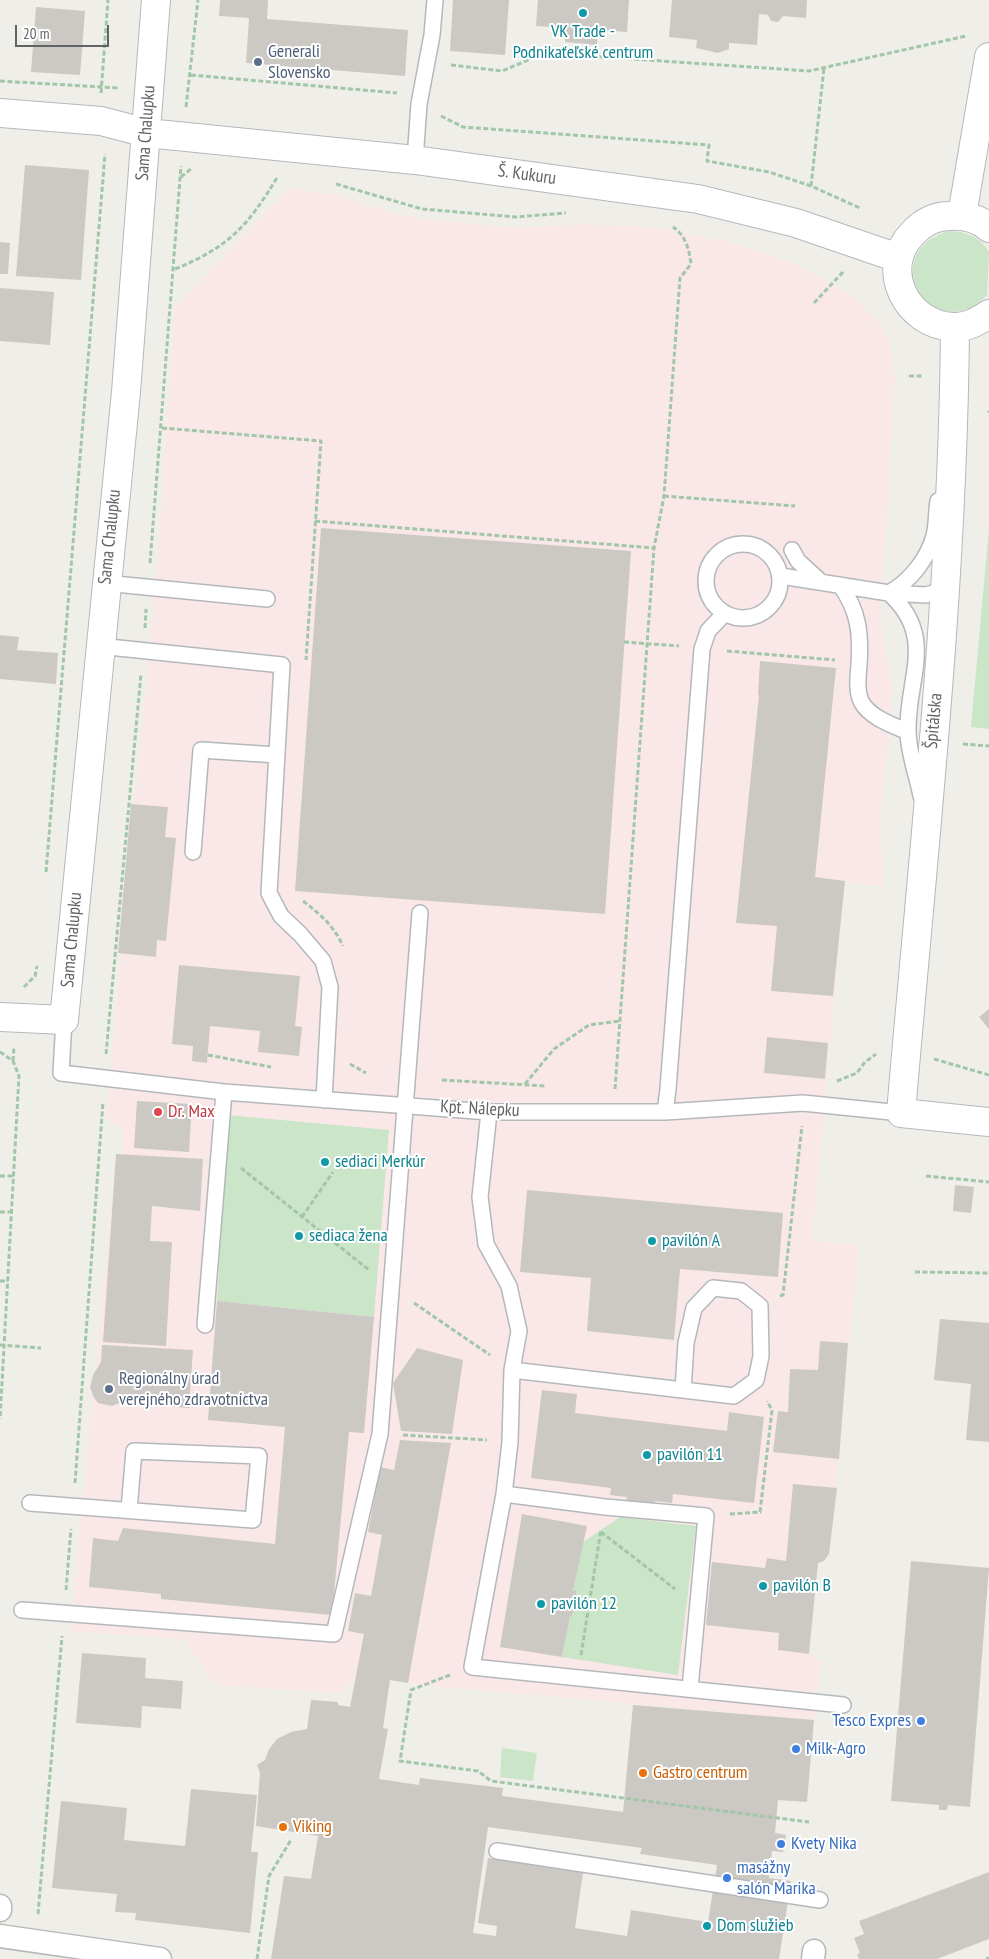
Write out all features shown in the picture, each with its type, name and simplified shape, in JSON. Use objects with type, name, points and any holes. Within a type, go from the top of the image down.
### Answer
[{"type":"street","name":"Sama Chalupku","points":[[64,1020],[105,583],[126,392],[156,0]]},
{"type":"street","points":[[962,215],[989,56]]},
{"type":"street","name":"Š. Kukuru","points":[[0,113],[101,121],[147,133],[183,138],[415,160],[698,199],[796,223],[898,258]]},
{"type":"street","points":[[989,228],[983,223],[962,215],[941,216],[922,224],[906,239],[898,258],[897,279],[904,298],[917,314],[934,324],[954,328],[974,324],[989,314]]},
{"type":"street","name":"Špitálska","points":[[901,1113],[926,821],[954,439],[954,328]]},
{"type":"street","points":[[0,1017],[64,1020]]},
{"type":"street","points":[[901,1113],[989,1122]]},
{"type":"street","points":[[0,1936],[160,1959]]},
{"type":"lane","points":[[415,160],[419,104],[432,35],[435,0]]},
{"type":"lane","points":[[889,593],[902,586],[912,575],[931,541],[941,480],[954,439]]},
{"type":"lane","points":[[739,543],[758,546],[774,558],[781,576],[780,592],[771,607],[757,616],[740,619],[724,614],[714,605],[707,592],[705,578],[708,565],[720,550],[739,543]]},
{"type":"lane","points":[[792,550],[798,561],[821,582]]},
{"type":"lane","points":[[781,576],[889,593],[926,595],[936,592],[944,583]]},
{"type":"lane","points":[[105,583],[267,599]]},
{"type":"lane","points":[[840,585],[851,600],[858,618],[858,686],[863,704],[876,716],[908,732]]},
{"type":"lane","points":[[889,593],[903,606],[916,637],[908,732],[926,821]]},
{"type":"lane","points":[[665,1112],[702,648],[708,631],[724,614]]},
{"type":"lane","points":[[99,646],[282,664],[268,893],[281,916],[323,961],[330,987],[324,1100]]},
{"type":"lane","points":[[193,852],[201,750],[277,755]]},
{"type":"lane","points":[[22,1610],[334,1634],[380,1434],[420,913]]},
{"type":"lane","name":"Sama Chalupku","points":[[61,1073],[64,1020]]},
{"type":"lane","name":"Kpt. Nálepku","points":[[61,1073],[224,1092],[489,1112],[665,1112],[803,1103],[901,1113]]},
{"type":"lane","points":[[205,1324],[224,1092]]},
{"type":"lane","points":[[489,1112],[480,1198],[486,1244],[509,1286],[519,1331],[512,1370],[510,1442],[504,1494],[472,1668],[843,1705]]},
{"type":"lane","points":[[512,1370],[734,1396],[756,1380],[761,1356],[760,1306],[741,1291],[712,1288],[694,1308],[686,1343],[683,1390]]},
{"type":"lane","points":[[30,1503],[253,1520],[259,1456],[134,1451],[129,1510]]},
{"type":"lane","points":[[504,1494],[604,1507],[706,1516],[690,1689]]},
{"type":"lane","points":[[498,1851],[820,1900]]},
{"type":"path","points":[[45,879],[105,158],[101,121],[101,86],[108,0]]},
{"type":"path","points":[[36,1941],[73,1506],[104,1077],[143,650],[175,269],[183,138],[198,0]]},
{"type":"path","points":[[423,80],[447,65],[502,71],[545,53],[809,71],[971,35]]},
{"type":"path","points":[[811,186],[824,68]]},
{"type":"path","points":[[191,75],[400,93],[463,127],[709,145],[707,161],[769,172],[811,186],[860,208]]},
{"type":"path","points":[[0,80],[101,86],[187,94]]},
{"type":"path","points":[[181,177],[194,167],[200,166]]},
{"type":"path","points":[[175,269],[226,244],[258,210],[280,173],[270,172]]},
{"type":"path","points":[[333,184],[422,209],[516,217],[572,212]]},
{"type":"path","points":[[606,1090],[615,1090],[654,548],[664,496],[680,278],[691,264],[688,248],[680,232],[666,222]]},
{"type":"path","points":[[814,303],[844,272],[835,269]]},
{"type":"path","points":[[664,496],[795,506]]},
{"type":"path","points":[[315,521],[654,548]]},
{"type":"path","points":[[624,642],[859,662]]},
{"type":"path","points":[[962,744],[989,746]]},
{"type":"path","points":[[20,992],[35,976],[39,958]]},
{"type":"path","points":[[524,1084],[554,1049],[589,1025],[620,1021]]},
{"type":"path","points":[[0,1052],[13,1061],[19,1076],[8,1281],[2,1345],[0,1419]]},
{"type":"path","points":[[208,1054],[271,1067]]},
{"type":"path","points":[[442,1080],[552,1086]]},
{"type":"path","points":[[760,1306],[783,1295],[802,1122]]},
{"type":"path","points":[[219,1151],[349,1254]]},
{"type":"path","points":[[302,1217],[333,1172]]},
{"type":"path","points":[[0,1176],[14,1176]]},
{"type":"path","points":[[926,1176],[989,1182]]},
{"type":"path","points":[[0,1212],[12,1212]]},
{"type":"path","points":[[915,1272],[989,1273]]},
{"type":"path","points":[[0,1281],[8,1281]]},
{"type":"path","points":[[391,1287],[512,1370]]},
{"type":"path","points":[[2,1345],[41,1348]]},
{"type":"path","points":[[706,1516],[760,1512],[772,1410],[756,1380]]},
{"type":"path","points":[[380,1434],[510,1442]]},
{"type":"path","points":[[577,1678],[604,1507]]},
{"type":"path","points":[[600,1532],[698,1607]]},
{"type":"path","points":[[472,1668],[410,1690],[400,1761],[478,1771],[491,1781],[809,1822]]},
{"type":"path","points":[[257,1959],[270,1876],[291,1840]]},
{"type":"shaded area","points":[[290,188],[343,197],[392,213],[424,219],[517,228],[584,224],[652,227],[725,241],[793,263],[847,292],[872,315],[884,330],[892,352],[895,380],[880,620],[892,688],[880,823],[884,887],[845,882],[812,1240],[859,1245],[829,1554],[824,1561],[818,1563],[809,1653],[821,1661],[814,1720],[422,1685],[357,1674],[341,1693],[215,1685],[184,1639],[71,1631],[116,1154],[123,1154],[123,1130],[106,1118],[158,557],[175,307]]},
{"type":"green space","points":[[950,231],[972,236],[982,243],[989,252],[987,295],[966,309],[947,311],[931,305],[919,292],[913,275],[916,257],[927,242]]},
{"type":"green space","points":[[989,528],[989,729],[971,727]]},
{"type":"green space","points":[[228,1115],[389,1130],[374,1317],[217,1301]]},
{"type":"green space","points":[[620,1517],[696,1526],[678,1675],[562,1657],[577,1591],[573,1591],[583,1542]]},
{"type":"green space","points":[[502,1748],[537,1753],[533,1781],[500,1777]]},
{"type":"building","points":[[220,0],[268,0],[267,19],[408,30],[405,76],[246,63],[249,18],[219,16]]},
{"type":"building","points":[[453,0],[509,0],[505,55],[450,51]]},
{"type":"building","name":"VK Trade - Podnikaťeľské centrum","points":[[538,0],[629,0],[627,32],[598,30],[597,45],[565,42],[566,28],[536,26]]},
{"type":"building","points":[[672,0],[807,0],[806,18],[783,16],[778,22],[771,21],[768,15],[759,14],[757,45],[729,43],[729,49],[718,53],[696,48],[697,40],[669,37]]},
{"type":"building","points":[[36,7],[85,11],[80,75],[31,72]]},
{"type":"building","points":[[25,165],[89,170],[81,280],[16,276]]},
{"type":"building","points":[[0,242],[10,243],[8,274],[0,274]]},
{"type":"building","points":[[0,288],[54,292],[50,345],[0,341]]},
{"type":"building","points":[[321,528],[631,551],[605,914],[295,891]]},
{"type":"building","points":[[0,635],[19,637],[17,650],[58,653],[56,684],[0,679]]},
{"type":"building","points":[[760,661],[836,668],[815,877],[845,881],[833,996],[771,991],[777,926],[736,923],[759,695]]},
{"type":"building","points":[[131,804],[168,807],[165,837],[176,838],[166,941],[157,940],[156,957],[118,953]]},
{"type":"building","points":[[179,965],[300,976],[295,1026],[302,1027],[299,1056],[258,1052],[260,1031],[210,1026],[207,1063],[192,1061],[193,1046],[172,1044]]},
{"type":"building","points":[[989,1009],[989,1029],[979,1017]]},
{"type":"building","points":[[767,1037],[828,1043],[825,1079],[764,1073]]},
{"type":"building","points":[[137,1101],[192,1104],[189,1152],[134,1148]]},
{"type":"building","points":[[116,1154],[203,1159],[200,1211],[152,1206],[150,1241],[172,1242],[166,1346],[103,1342]]},
{"type":"building","points":[[955,1185],[974,1187],[971,1213],[953,1211]]},
{"type":"building","name":"pavilón A","points":[[527,1190],[783,1213],[778,1277],[680,1269],[674,1340],[587,1331],[591,1278],[520,1272]]},
{"type":"building","points":[[217,1301],[374,1317],[364,1433],[349,1432],[332,1615],[161,1599],[161,1594],[89,1587],[93,1538],[118,1541],[123,1528],[275,1544],[285,1427],[208,1420]]},
{"type":"building","points":[[940,1319],[989,1323],[989,1442],[966,1440],[971,1384],[934,1380]]},
{"type":"building","points":[[820,1341],[848,1343],[839,1459],[773,1452],[778,1411],[788,1412],[790,1369],[818,1370]]},
{"type":"building","points":[[102,1345],[193,1350],[189,1408],[120,1403],[112,1406],[98,1403],[90,1387],[93,1375],[101,1362]]},
{"type":"building","points":[[417,1348],[463,1360],[452,1434],[401,1431],[393,1383]]},
{"type":"building","name":"pavilón 11","points":[[542,1390],[577,1394],[575,1413],[727,1431],[729,1412],[764,1417],[754,1503],[673,1494],[672,1503],[655,1501],[655,1505],[626,1502],[627,1497],[610,1495],[611,1488],[531,1478]]},
{"type":"building","points":[[400,1440],[451,1443],[408,1683],[390,1680],[383,1728],[388,1729],[379,1779],[419,1785],[420,1778],[503,1788],[502,1796],[623,1812],[633,1705],[814,1720],[807,1802],[778,1800],[775,1833],[786,1835],[783,1852],[772,1851],[769,1878],[791,1881],[779,1959],[271,1959],[284,1876],[311,1879],[318,1836],[256,1826],[260,1773],[257,1765],[265,1760],[269,1749],[277,1739],[291,1732],[307,1729],[311,1700],[338,1702],[338,1705],[350,1707],[364,1634],[348,1631],[355,1593],[371,1596],[382,1535],[368,1532],[380,1467],[394,1470]],"holes":[[[488,1827],[642,1848],[640,1854],[717,1865],[708,1922],[631,1910],[627,1936],[575,1928],[583,1873],[488,1858],[478,1923],[497,1926],[496,1936],[473,1933]]]},
{"type":"building","name":"pavilón B","points":[[793,1484],[837,1488],[829,1554],[824,1561],[818,1563],[809,1654],[778,1650],[779,1633],[706,1625],[712,1562],[765,1568],[767,1558],[786,1561]]},
{"type":"building","name":"pavilón 12","points":[[522,1514],[587,1526],[573,1591],[577,1590],[572,1617],[570,1616],[562,1657],[500,1647]]},
{"type":"building","points":[[911,1561],[989,1568],[970,1807],[948,1805],[947,1810],[939,1810],[939,1805],[891,1801]]},
{"type":"building","points":[[82,1653],[146,1658],[145,1678],[183,1681],[181,1709],[142,1706],[141,1728],[76,1723]]},
{"type":"building","points":[[191,1789],[257,1795],[251,1852],[258,1852],[250,1933],[135,1920],[136,1913],[115,1912],[117,1894],[52,1888],[61,1801],[127,1808],[124,1840],[185,1846]]},
{"type":"building","points":[[989,1872],[989,1939],[937,1959],[859,1959],[857,1954],[860,1953],[854,1938],[864,1934],[859,1921]]},
{"type":"place","name":"VK Trade - Podnikaťeľské centrum","points":[[583,13]]},
{"type":"place","name":"Generali Slovensko","points":[[258,62]]},
{"type":"place","name":"Dr. Max","points":[[158,1112]]},
{"type":"place","name":"sediaci Merkúr","points":[[325,1162]]},
{"type":"place","name":"sediaca žena","points":[[299,1236]]},
{"type":"place","name":"pavilón A","points":[[652,1241]]},
{"type":"place","name":"Regionálny úrad verejného zdravotníctva","points":[[109,1389]]},
{"type":"place","name":"pavilón 11","points":[[647,1455]]},
{"type":"place","name":"pavilón B","points":[[763,1586]]},
{"type":"place","name":"pavilón 12","points":[[541,1604]]},
{"type":"place","name":"Tesco Expres","points":[[921,1721]]},
{"type":"place","name":"Milk-Agro","points":[[796,1749]]},
{"type":"place","name":"Gastro centrum","points":[[643,1773]]},
{"type":"place","name":"Viking","points":[[283,1827]]},
{"type":"place","name":"Kvety Nika","points":[[781,1844]]},
{"type":"place","name":"masážny salón Marika","points":[[727,1878]]},
{"type":"place","name":"Dom služieb","points":[[707,1926]]}]
